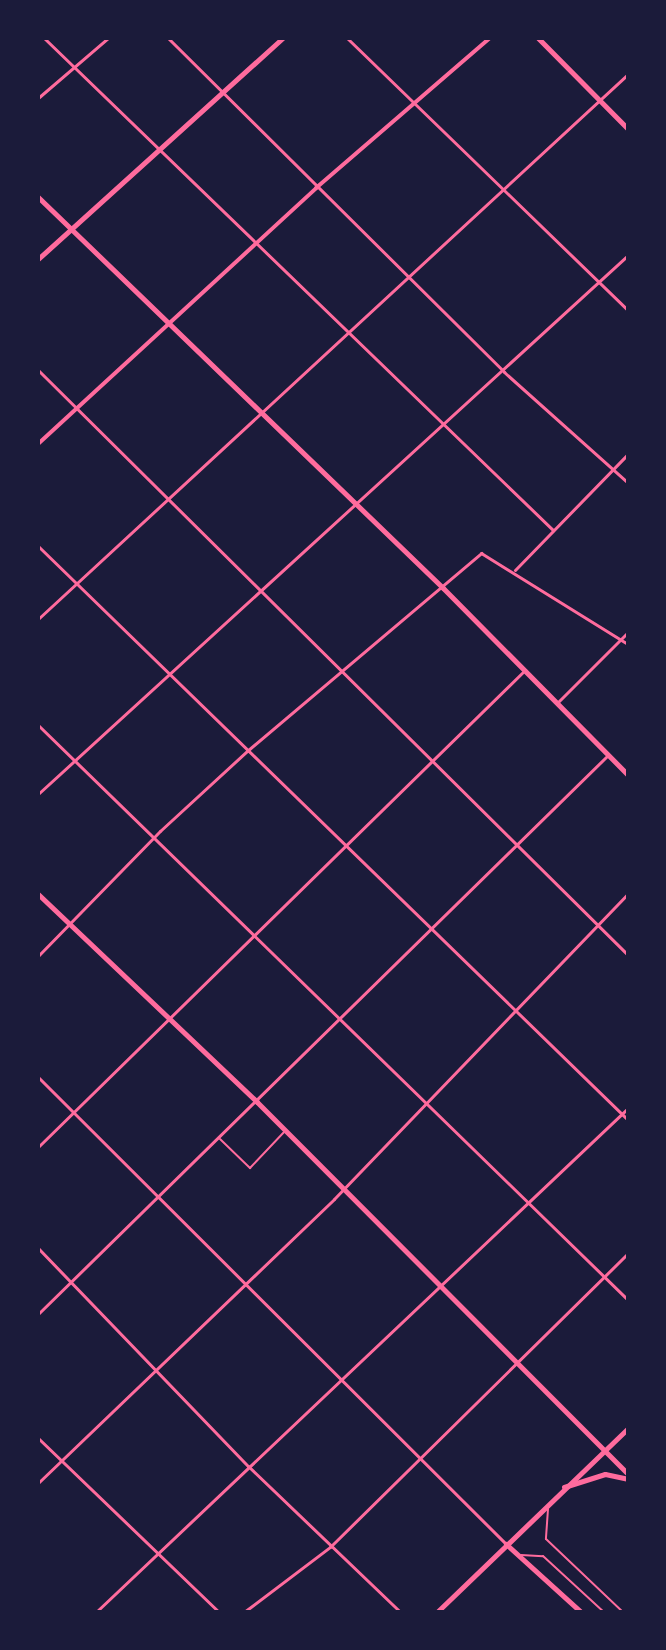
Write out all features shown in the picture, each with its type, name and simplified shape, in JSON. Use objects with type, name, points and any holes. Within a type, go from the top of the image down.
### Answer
[{"type":"main road","points":[[38,259],[220,91],[283,38]]},
{"type":"main road","points":[[538,38],[628,129]]},
{"type":"main road","points":[[38,197],[443,588],[628,775]]},
{"type":"main road","points":[[38,894],[286,1130],[628,1476]]},
{"type":"main road","points":[[437,1612],[628,1428]]},
{"type":"main road","points":[[564,1487],[605,1474],[628,1476]]},
{"type":"main road","points":[[506,1544],[581,1612]]},
{"type":"street","points":[[44,38],[553,530]]},
{"type":"street","points":[[38,98],[108,38]]},
{"type":"street","points":[[168,38],[504,372],[628,483]]},
{"type":"street","points":[[347,38],[628,310]]},
{"type":"street","points":[[38,444],[316,188],[490,38]]},
{"type":"street","points":[[38,619],[346,331],[628,74]]},
{"type":"street","points":[[38,794],[165,673],[504,372],[628,255]]},
{"type":"street","points":[[38,370],[343,667],[628,955]]},
{"type":"street","points":[[515,570],[628,454]]},
{"type":"street","points":[[38,546],[165,673],[515,1007],[628,1120]]},
{"type":"street","points":[[38,956],[154,838],[247,751],[481,553],[515,570],[628,644]]},
{"type":"street","points":[[558,702],[628,632]]},
{"type":"street","points":[[38,1147],[76,1114],[257,937],[525,670]]},
{"type":"street","points":[[38,725],[529,1198],[628,1300]]},
{"type":"street","points":[[38,1314],[519,847],[608,755]]},
{"type":"street","points":[[38,1483],[342,1188],[628,893]]},
{"type":"street","points":[[38,1077],[418,1461],[506,1544]]},
{"type":"street","points":[[97,1611],[437,1284],[628,1108]]},
{"type":"street","points":[[38,1248],[248,1466],[400,1612]]},
{"type":"street","points":[[244,1612],[330,1547],[628,1253]]},
{"type":"street","points":[[38,1438],[219,1612]]},
{"type":"lane","points":[[219,1138],[250,1168],[286,1130]]},
{"type":"lane","points":[[550,1500],[546,1539],[623,1612]]},
{"type":"lane","points":[[521,1555],[546,1558],[604,1612]]}]
